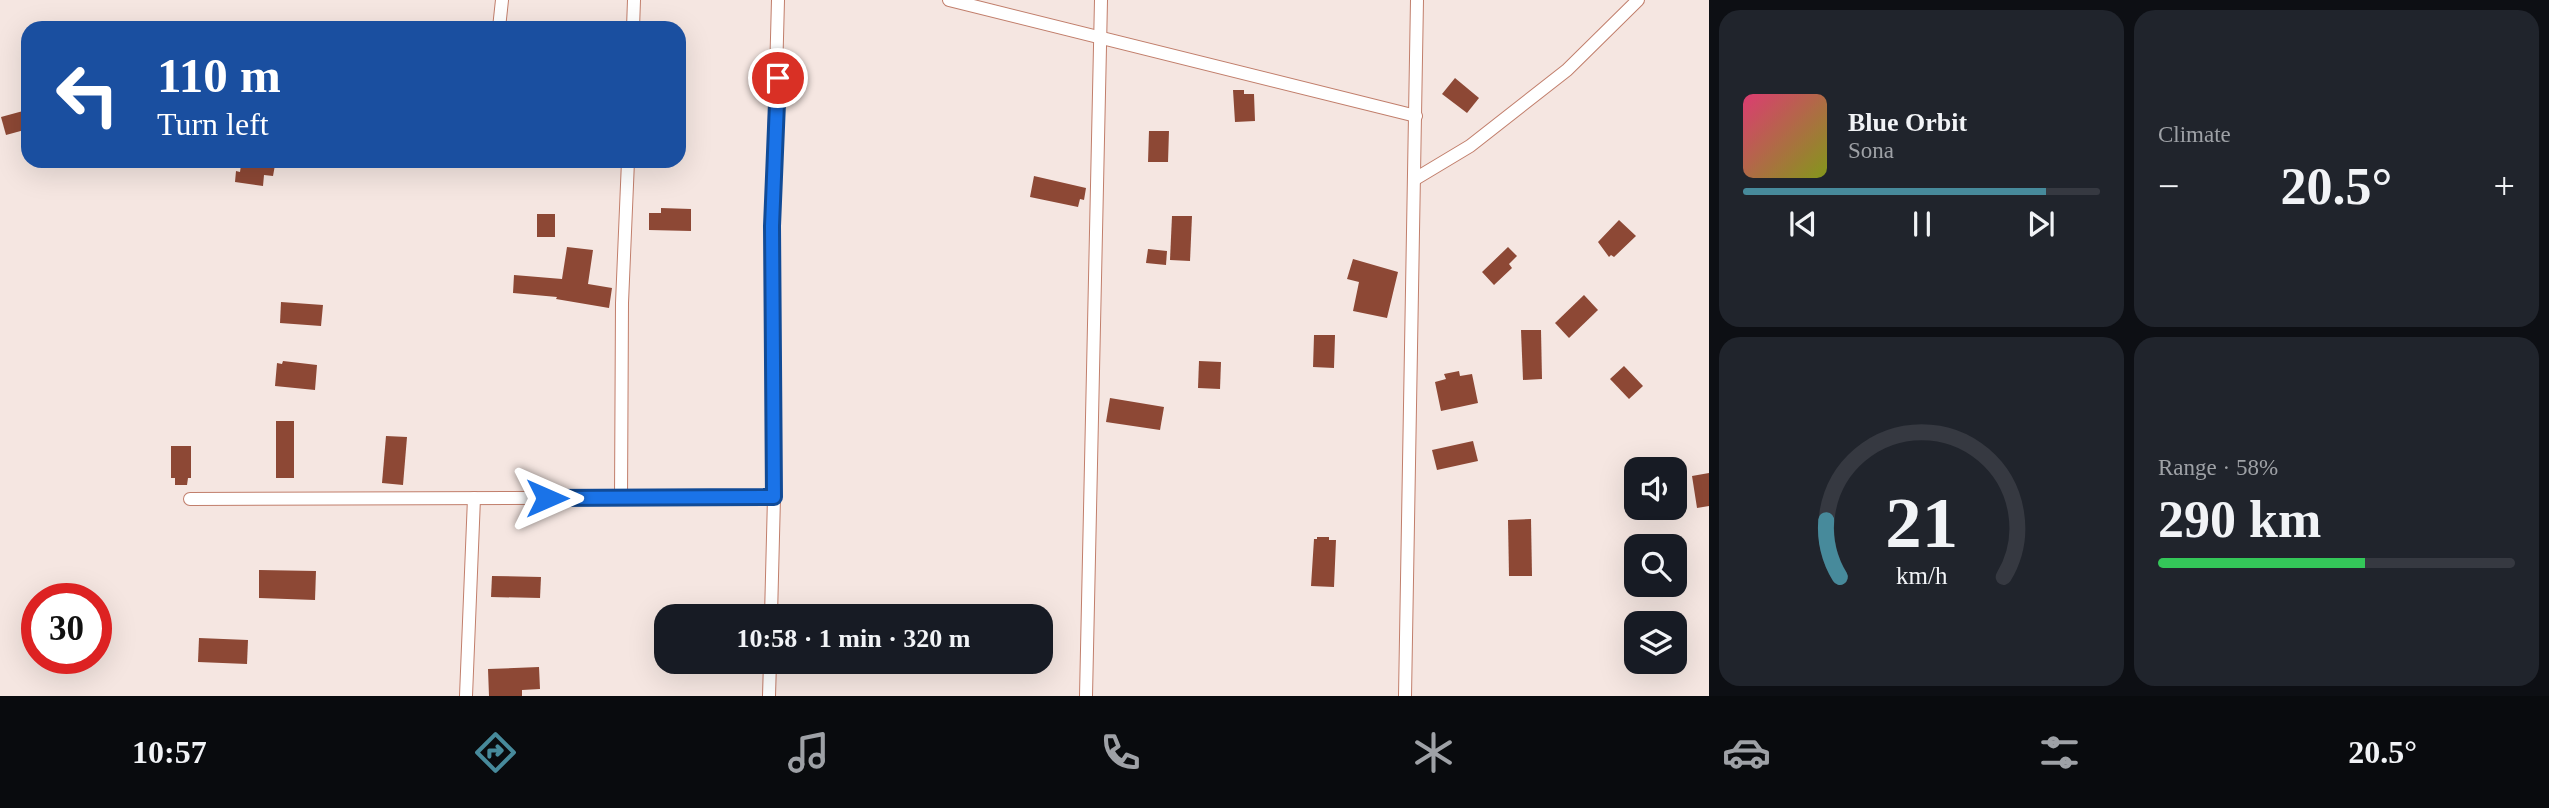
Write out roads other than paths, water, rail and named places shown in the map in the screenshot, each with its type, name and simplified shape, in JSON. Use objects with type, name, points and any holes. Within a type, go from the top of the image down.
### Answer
[{"type":"street","points":[[500,21],[502,0]]},
{"type":"street","points":[[633,21],[634,0]]},
{"type":"street","points":[[771,604],[774,497],[772,226],[778,0]]},
{"type":"street","points":[[949,0],[1416,116]]},
{"type":"street","points":[[1086,696],[1101,0]]},
{"type":"street","points":[[1405,696],[1417,0]]},
{"type":"street","points":[[1415,179],[1471,146],[1567,70],[1638,0]]},
{"type":"street","points":[[621,498],[622,303],[628,168]]},
{"type":"street","points":[[190,499],[774,497]]},
{"type":"street","points":[[466,696],[474,498]]},
{"type":"street","points":[[769,674],[769,696]]}]
